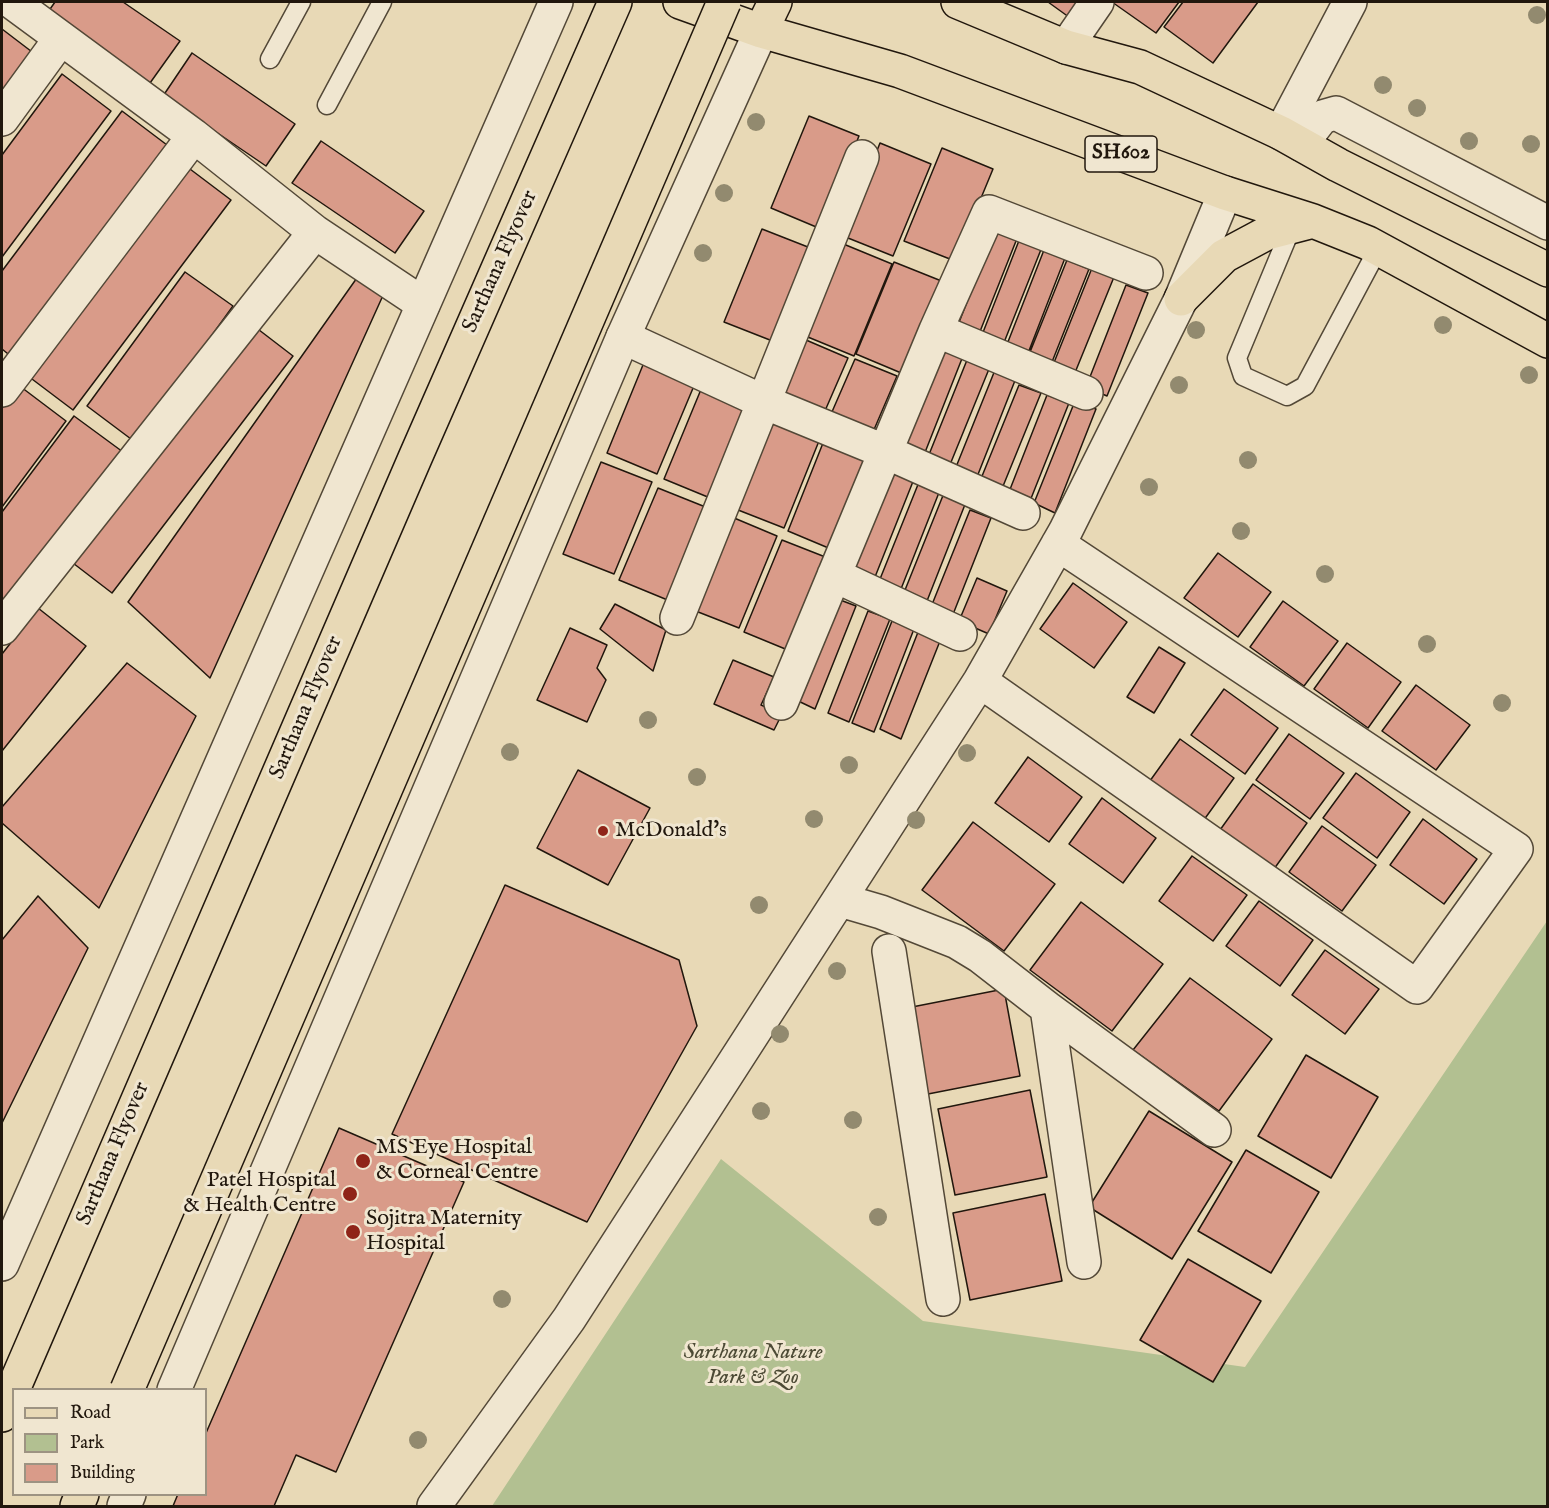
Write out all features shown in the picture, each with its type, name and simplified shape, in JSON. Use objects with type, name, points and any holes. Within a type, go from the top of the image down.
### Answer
[{"type":"main road","name":"Sarthana Flyover","points":[[14,1388],[415,458],[615,2]]},
{"type":"main road","name":"SH602","points":[[680,2],[761,31],[900,71],[1302,223],[1378,249],[1548,341]]},
{"type":"main road","points":[[127,1388],[724,2]]},
{"type":"main road","points":[[761,31],[775,2]]},
{"type":"main road","points":[[958,2],[1066,47],[1140,67],[1291,139],[1548,270]]},
{"type":"main road","points":[[1181,298],[1224,256],[1267,233],[1302,223]]},
{"type":"main road","name":"Sarthana Flyover","points":[[2,1415],[12,1392]]},
{"type":"street","points":[[12,2],[194,136],[315,232],[423,304]]},
{"type":"street","points":[[2,1264],[556,2]]},
{"type":"street","points":[[1066,47],[1097,2]]},
{"type":"street","points":[[1291,139],[1350,2]]},
{"type":"street","points":[[174,1388],[623,337],[761,31]]},
{"type":"street","points":[[2,118],[61,38]]},
{"type":"street","points":[[1291,139],[1322,117],[1336,113],[1548,224]]},
{"type":"street","points":[[2,390],[194,136]]},
{"type":"street","points":[[677,618],[861,157]]},
{"type":"street","points":[[434,1506],[569,1318],[980,681],[1058,544],[1181,298],[1225,194]]},
{"type":"street","points":[[781,703],[936,330],[989,212],[1146,273]]},
{"type":"street","points":[[2,628],[315,232]]},
{"type":"street","points":[[936,330],[1086,393]]},
{"type":"street","points":[[623,337],[764,402],[886,452],[1023,513]]},
{"type":"street","points":[[980,681],[1418,987],[1516,849],[1058,544]]},
{"type":"street","points":[[834,575],[960,634]]},
{"type":"street","points":[[840,900],[893,917],[957,942],[980,956],[1214,1130]]},
{"type":"street","points":[[893,917],[889,951],[943,1299]]},
{"type":"street","points":[[889,951],[957,942]]},
{"type":"street","points":[[1047,1008],[1084,1262]]},
{"type":"lane","points":[[270,59],[301,2]]},
{"type":"lane","points":[[327,105],[382,2]]},
{"type":"lane","points":[[1302,223],[1237,358],[1243,376],[1287,396],[1305,386],[1378,249]]},
{"type":"green space","name":"Sarthana Nature Park & Zoo","points":[[1547,921],[1547,1506],[492,1506],[721,1159],[923,1321],[1245,1367]]},
{"type":"building","points":[[55,2],[123,2],[180,41],[150,83],[48,12]]},
{"type":"building","points":[[1048,2],[1086,2],[1073,20]]},
{"type":"building","points":[[1112,2],[1179,2],[1156,33]]},
{"type":"building","points":[[1183,2],[1258,2],[1213,63],[1164,27]]},
{"type":"building","points":[[2,29],[40,58],[2,109]]},
{"type":"building","points":[[192,53],[295,124],[266,166],[163,96]]},
{"type":"building","points":[[62,74],[111,111],[2,257],[2,155]]},
{"type":"building","points":[[122,111],[171,148],[13,358],[2,349],[2,271]]},
{"type":"building","points":[[809,116],[859,136],[821,229],[771,208]]},
{"type":"building","points":[[321,141],[424,211],[395,253],[292,183]]},
{"type":"building","points":[[880,143],[931,164],[893,256],[843,236]]},
{"type":"building","points":[[942,148],[993,169],[955,261],[904,241]]},
{"type":"building","points":[[182,163],[231,200],[73,410],[24,373]]},
{"type":"building","points":[[996,228],[1018,236],[977,339],[956,330]]},
{"type":"building","points":[[762,229],[813,249],[775,342],[724,322]]},
{"type":"building","points":[[1020,238],[1042,247],[1001,350],[980,340]]},
{"type":"building","points":[[841,243],[892,264],[854,356],[803,335]]},
{"type":"building","points":[[1044,250],[1065,258],[1025,361],[1004,352]]},
{"type":"building","points":[[1067,260],[1089,269],[1048,372],[1026,362]]},
{"type":"building","points":[[894,262],[944,282],[906,375],[856,354]]},
{"type":"building","points":[[1092,268],[1114,277],[1072,380],[1051,370]]},
{"type":"building","points":[[185,272],[233,306],[135,442],[87,406]]},
{"type":"building","points":[[359,275],[385,291],[210,678],[128,602]]},
{"type":"building","points":[[1126,285],[1148,293],[1107,396],[1086,387]]},
{"type":"building","points":[[250,323],[293,356],[112,593],[69,560]]},
{"type":"building","points":[[806,340],[848,358],[821,420],[779,402]]},
{"type":"building","points":[[942,348],[963,356],[922,460],[901,450]]},
{"type":"building","points":[[855,359],[897,376],[870,439],[828,421]]},
{"type":"building","points":[[645,360],[696,381],[657,474],[607,453]]},
{"type":"building","points":[[967,360],[989,369],[947,472],[926,462]]},
{"type":"building","points":[[995,370],[1016,378],[975,482],[954,472]]},
{"type":"building","points":[[17,384],[66,421],[2,507],[2,405]]},
{"type":"building","points":[[1019,385],[1041,393],[999,496],[978,486]]},
{"type":"building","points":[[702,387],[752,407],[715,500],[664,479]]},
{"type":"building","points":[[1047,395],[1069,403],[1028,506],[1007,497]]},
{"type":"building","points":[[1075,401],[1096,409],[1055,513],[1034,503]]},
{"type":"building","points":[[771,415],[821,436],[784,528],[733,508]]},
{"type":"building","points":[[74,416],[123,452],[2,615],[2,512]]},
{"type":"building","points":[[825,438],[876,459],[838,552],[788,531]]},
{"type":"building","points":[[601,462],[652,482],[614,574],[563,554]]},
{"type":"building","points":[[892,470],[914,479],[873,582],[852,573]]},
{"type":"building","points":[[919,482],[940,490],[899,594],[878,584]]},
{"type":"building","points":[[658,488],[708,508],[670,601],[619,580]]},
{"type":"building","points":[[944,493],[966,502],[925,606],[903,595]]},
{"type":"building","points":[[970,510],[991,518],[950,622],[929,612]]},
{"type":"building","points":[[727,515],[777,536],[739,628],[688,608]]},
{"type":"building","points":[[782,540],[833,560],[795,653],[744,632]]},
{"type":"building","points":[[1218,553],[1271,592],[1238,637],[1184,598]]},
{"type":"building","points":[[977,578],[1007,591],[989,634],[959,621]]},
{"type":"building","points":[[1073,583],[1127,622],[1094,668],[1040,629]]},
{"type":"building","points":[[835,598],[856,606],[815,709],[794,699]]},
{"type":"building","points":[[1283,601],[1338,641],[1304,686],[1250,647]]},
{"type":"building","points":[[615,604],[666,630],[653,671],[600,629]]},
{"type":"building","points":[[38,608],[86,646],[2,751],[2,654]]},
{"type":"building","points":[[868,611],[890,619],[849,722],[828,713]]},
{"type":"building","points":[[892,621],[914,629],[874,732],[852,723]]},
{"type":"building","points":[[920,627],[942,636],[901,739],[880,729]]},
{"type":"building","points":[[570,628],[607,645],[597,668],[606,680],[587,722],[537,700]]},
{"type":"building","points":[[1347,643],[1401,682],[1368,728],[1314,689]]},
{"type":"building","points":[[1159,647],[1185,663],[1154,713],[1127,697]]},
{"type":"building","points":[[733,660],[774,677],[761,705],[782,714],[774,730],[714,704]]},
{"type":"building","points":[[127,663],[196,716],[99,908],[2,823],[2,807]]},
{"type":"building","points":[[1416,685],[1470,725],[1436,770],[1382,731]]},
{"type":"building","points":[[1224,689],[1278,728],[1245,774],[1191,735]]},
{"type":"building","points":[[1289,734],[1344,773],[1310,819],[1256,780]]},
{"type":"building","points":[[1180,739],[1234,778],[1201,824],[1147,785]]},
{"type":"building","points":[[1028,757],[1082,797],[1049,842],[995,803]]},
{"type":"building","points":[[578,770],[650,808],[608,885],[537,848]]},
{"type":"building","points":[[1356,773],[1410,812],[1377,858],[1323,818]]},
{"type":"building","points":[[1253,784],[1307,823],[1274,869],[1220,830]]},
{"type":"building","points":[[1102,798],[1156,838],[1123,883],[1069,844]]},
{"type":"building","points":[[1423,819],[1477,859],[1444,904],[1390,865]]},
{"type":"building","points":[[973,822],[1055,884],[1004,951],[922,890]]},
{"type":"building","points":[[1322,826],[1376,865],[1342,911],[1289,872]]},
{"type":"building","points":[[1192,856],[1247,895],[1213,941],[1159,901]]},
{"type":"building","points":[[505,885],[679,960],[697,1026],[587,1222],[392,1134]]},
{"type":"building","points":[[38,896],[88,948],[2,1123],[2,940]]},
{"type":"building","points":[[1259,901],[1313,940],[1280,986],[1226,946]]},
{"type":"building","points":[[1081,902],[1163,964],[1112,1031],[1030,970]]},
{"type":"building","points":[[1325,950],[1379,989],[1345,1034],[1292,995]]},
{"type":"building","points":[[1190,978],[1272,1039],[1219,1111],[1133,1050]]},
{"type":"building","points":[[1004,989],[1020,1076],[928,1094],[912,1007]]},
{"type":"building","points":[[1306,1055],[1378,1097],[1331,1178],[1258,1136]]},
{"type":"building","points":[[1030,1090],[1047,1177],[955,1195],[938,1109]]},
{"type":"building","points":[[1149,1111],[1232,1162],[1172,1259],[1089,1207]]},
{"type":"building","points":[[339,1128],[464,1182],[336,1472],[296,1455],[274,1506],[173,1506],[177,1496],[207,1496],[207,1431]]},
{"type":"building","points":[[1246,1150],[1319,1192],[1271,1273],[1198,1231]]},
{"type":"building","points":[[1045,1194],[1062,1281],[970,1300],[953,1213]]},
{"type":"building","points":[[1188,1259],[1261,1301],[1213,1382],[1140,1340]]},
{"type":"place","name":"McDonald's","points":[[603,831]]},
{"type":"place","name":"MS Eye Hospital & Corneal Centre","points":[[363,1161]]},
{"type":"place","name":"Patel Hospital & Health Centre","points":[[350,1194]]},
{"type":"place","name":"Sojitra Maternity Hospital","points":[[353,1232]]}]
